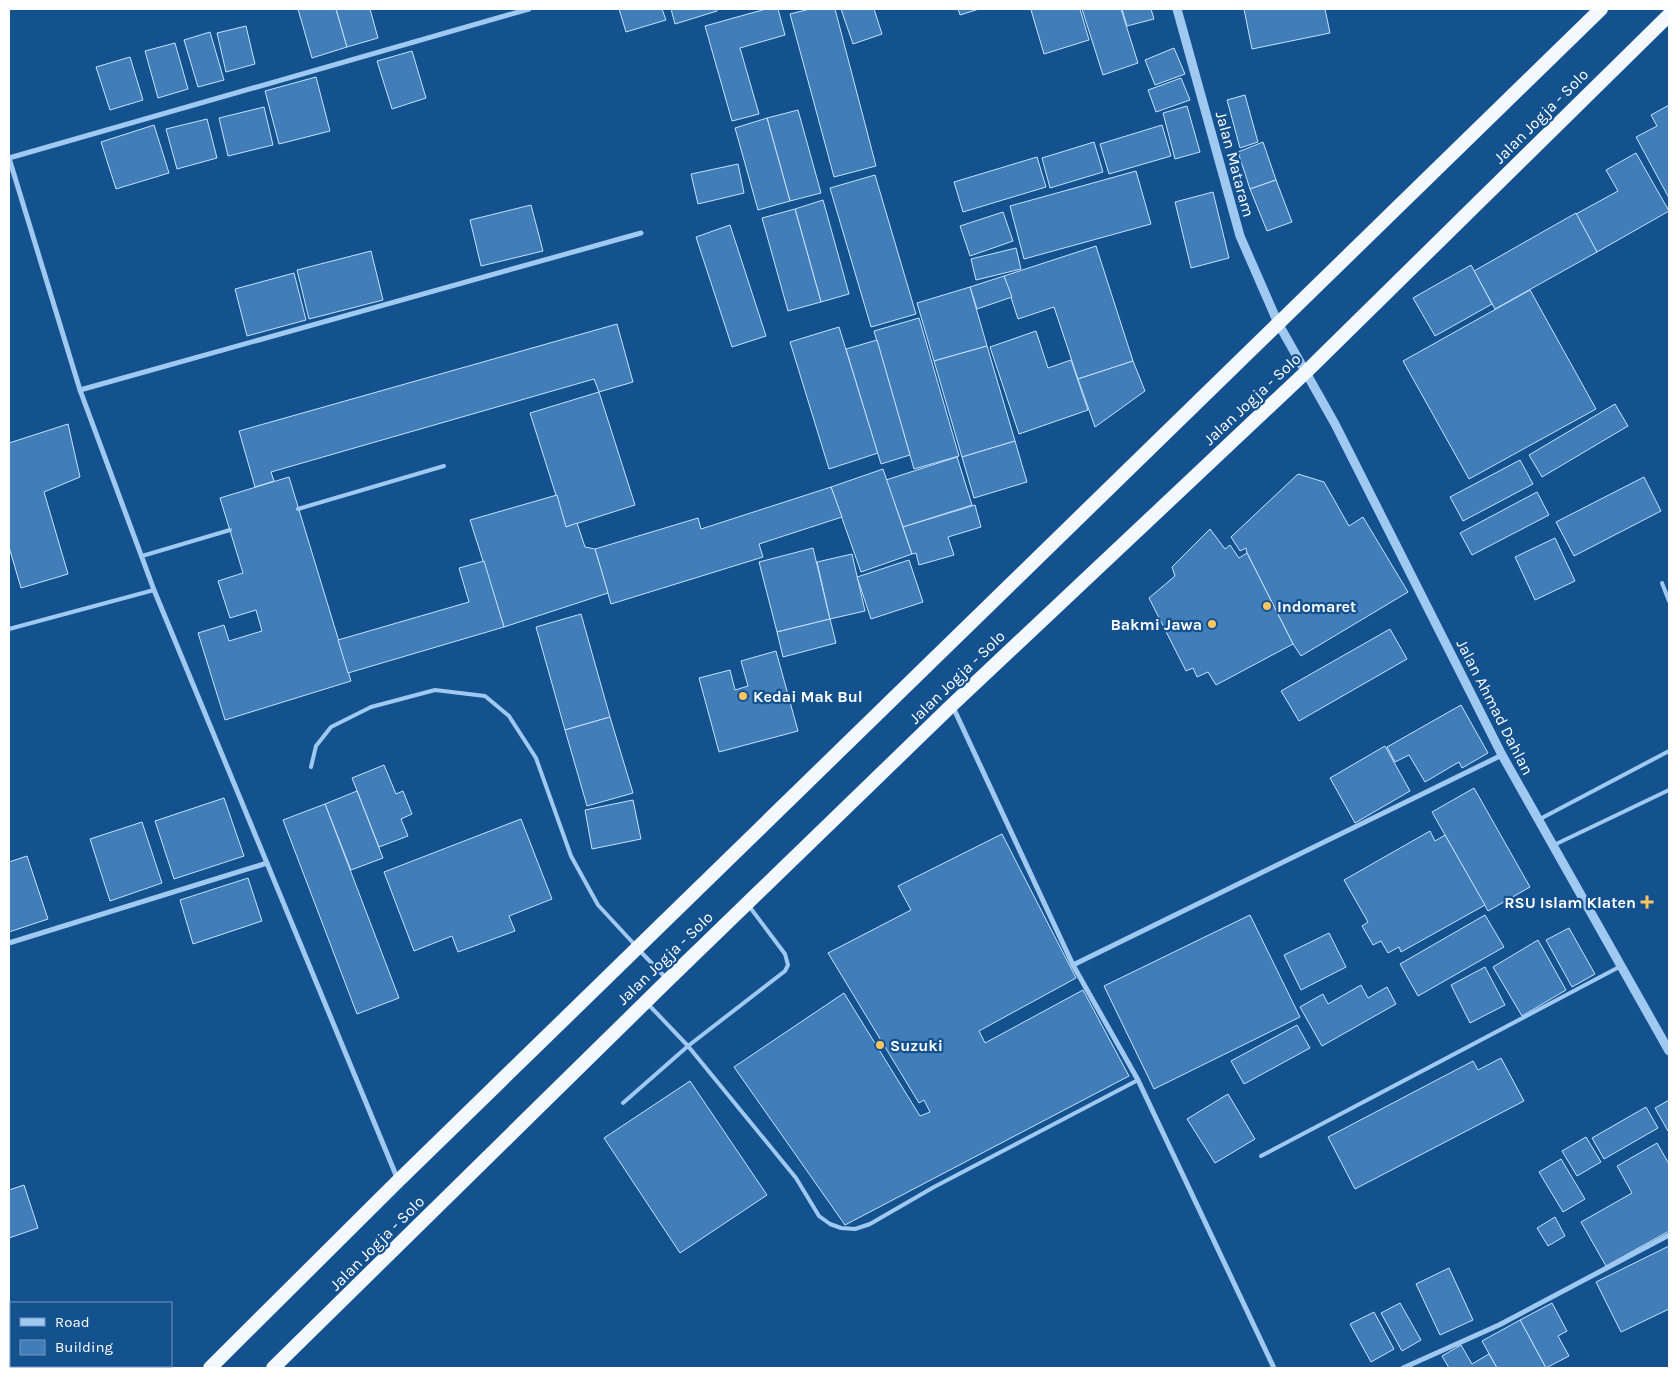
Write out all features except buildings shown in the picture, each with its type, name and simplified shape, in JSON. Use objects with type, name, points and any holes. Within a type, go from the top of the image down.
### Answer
[{"type":"highway","name":"Jalan Jogja - Solo","points":[[210,1368],[637,947],[1601,9]]},
{"type":"highway","name":"Jalan Jogja - Solo","points":[[273,1368],[747,903],[952,705],[1306,372],[1669,15]]},
{"type":"street","points":[[398,1181],[154,590],[80,390],[9,158],[529,9]]},
{"type":"street","name":"Jalan Mataram","points":[[1177,9],[1240,236],[1278,323],[1306,372]]},
{"type":"street","points":[[80,390],[641,233]]},
{"type":"street","name":"Jalan Ahmad Dahlan","points":[[1306,372],[1502,755],[1669,1051]]},
{"type":"street","points":[[952,705],[1073,964],[1138,1080],[1274,1368]]},
{"type":"street","points":[[1073,964],[1502,755]]},
{"type":"street","points":[[9,943],[267,863]]},
{"type":"street","points":[[1403,1368],[1499,1325],[1669,1235]]},
{"type":"lane","points":[[298,509],[444,466]]},
{"type":"lane","points":[[142,556],[230,530]]},
{"type":"lane","points":[[1662,583],[1669,601]]},
{"type":"lane","points":[[9,629],[154,590]]},
{"type":"lane","points":[[311,767],[316,746],[331,727],[371,707],[435,690],[485,696],[509,716],[536,758],[571,856],[598,905],[668,980]]},
{"type":"lane","points":[[1538,820],[1669,752]]},
{"type":"lane","points":[[1552,846],[1669,790]]},
{"type":"lane","points":[[623,1103],[688,1046],[785,971],[788,965],[785,954],[747,903]]},
{"type":"lane","points":[[1260,1156],[1621,966]]},
{"type":"lane","points":[[646,1002],[688,1046],[796,1178],[819,1216],[830,1224],[841,1228],[855,1229],[870,1224],[934,1187],[1138,1080]]},
{"type":"place","name":"Indomaret","points":[[1267,606]]},
{"type":"place","name":"Bakmi Jawa","points":[[1212,624]]},
{"type":"place","name":"Kedai Mak Bul","points":[[743,696]]},
{"type":"place","name":"RSU Islam Klaten","points":[[1647,902]]},
{"type":"place","name":"Suzuki","points":[[880,1045]]}]
